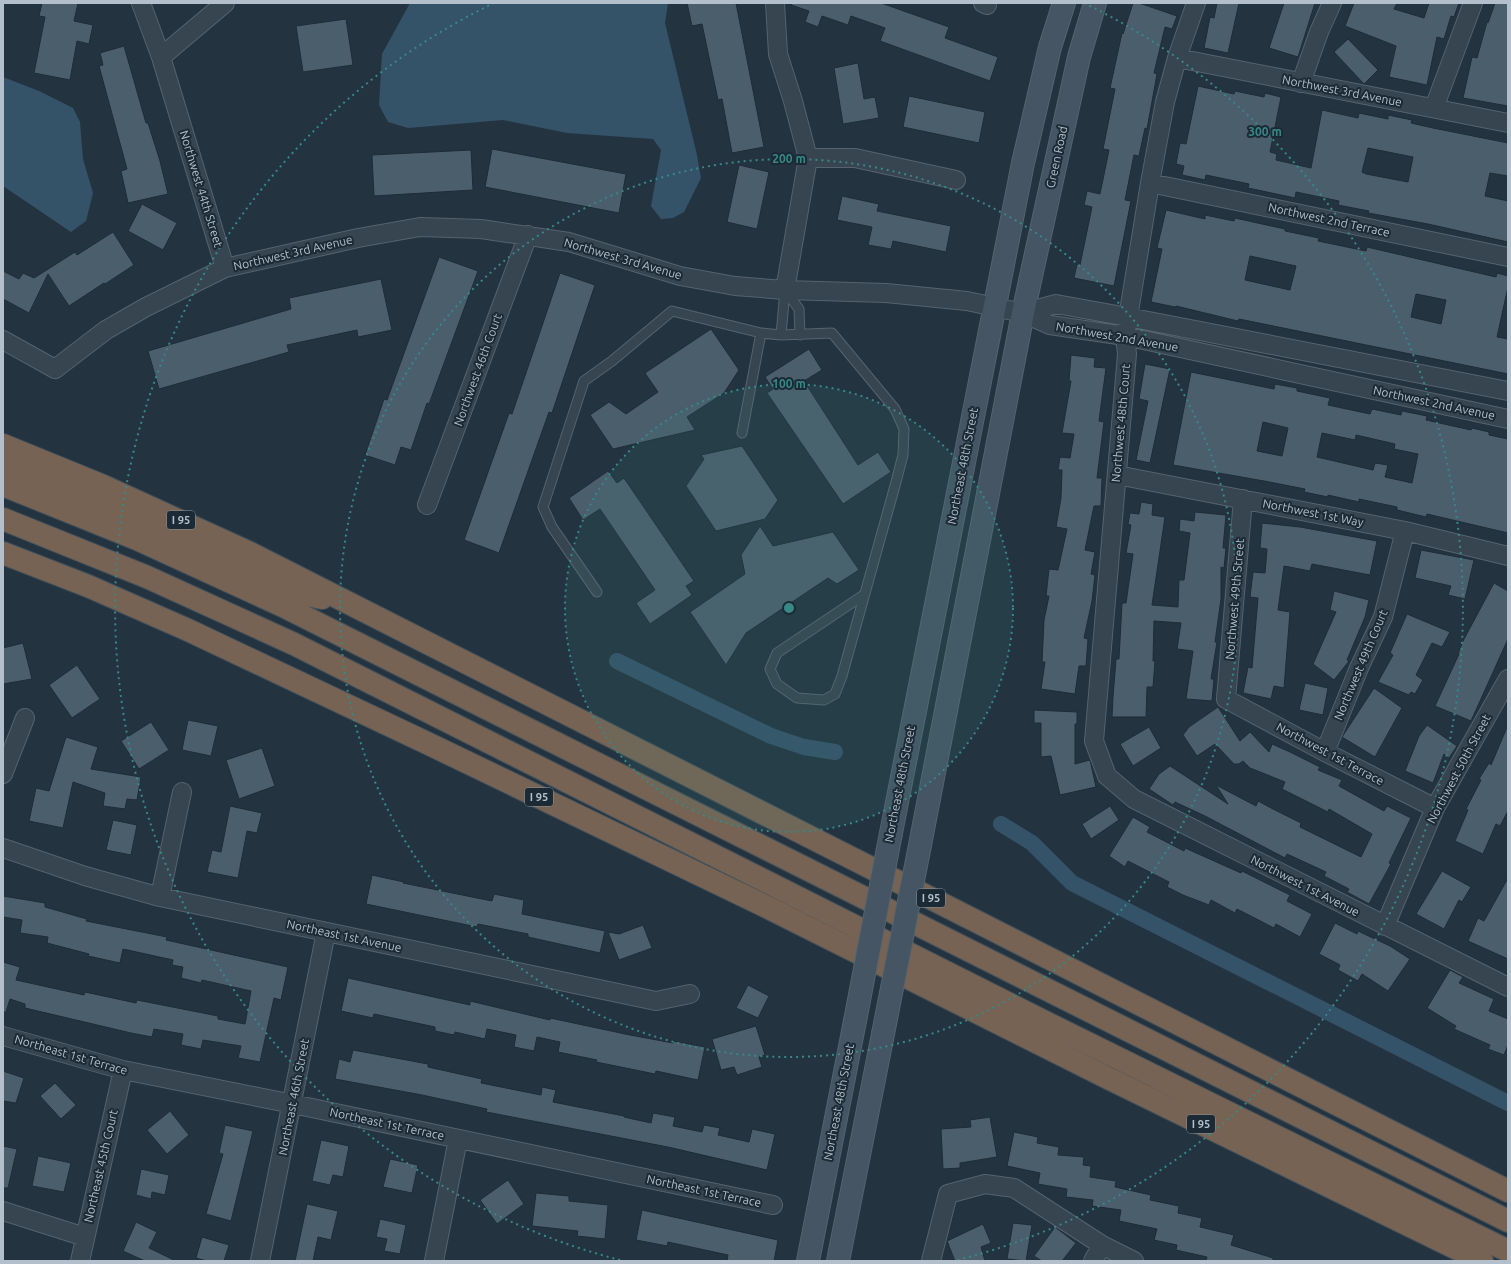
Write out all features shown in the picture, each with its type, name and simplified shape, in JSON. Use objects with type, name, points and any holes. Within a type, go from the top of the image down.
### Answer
[{"type":"highway","name":"I 95","points":[[3,445],[101,485],[201,530],[354,605],[1508,1191]]},
{"type":"highway","points":[[3,466],[93,502],[287,591],[354,605]]},
{"type":"highway","points":[[3,485],[137,539],[302,615],[1508,1221]]},
{"type":"highway","points":[[3,519],[147,577],[294,644],[1056,1027],[1508,1251]]},
{"type":"highway","name":"I 95","points":[[3,553],[88,586],[188,630],[441,749],[768,907],[1110,1079],[1482,1261]]},
{"type":"main road","points":[[995,307],[1023,163],[1050,47],[1064,3]]},
{"type":"main road","name":"Green Road","points":[[1023,313],[1079,57],[1095,3]]},
{"type":"main road","name":"Northeast 48th Street","points":[[808,1261],[995,307]]},
{"type":"main road","points":[[838,1261],[1023,313]]},
{"type":"street","points":[[141,3],[161,57],[226,3]]},
{"type":"street","points":[[775,3],[778,54],[794,101],[808,158],[786,290]]},
{"type":"street","name":"Northwest 48th Court","points":[[1107,776],[1094,741],[1127,354],[1125,336],[1165,102],[1177,58],[1196,3]]},
{"type":"street","points":[[1301,83],[1319,32],[1332,3]]},
{"type":"street","points":[[1434,108],[1473,3]]},
{"type":"street","name":"Northwest 44th Street","points":[[161,57],[226,268]]},
{"type":"street","name":"Northwest 3rd Avenue","points":[[1177,58],[1508,123]]},
{"type":"street","points":[[808,158],[855,158],[956,180]]},
{"type":"street","name":"Northwest 2nd Terrace","points":[[1150,183],[1508,257]]},
{"type":"street","name":"Northwest 3rd Avenue","points":[[226,268],[358,238],[420,227],[481,229],[569,242],[680,276],[735,286],[786,290],[886,293],[967,301],[1023,313]]},
{"type":"street","name":"Northwest 46th Court","points":[[427,505],[528,235]]},
{"type":"street","points":[[3,340],[55,369],[106,330],[146,307],[226,268]]},
{"type":"street","name":"Northwest 2nd Avenue","points":[[1023,313],[1056,304],[1508,391]]},
{"type":"street","name":"Northwest 2nd Avenue","points":[[1023,313],[1050,325],[1125,336],[1508,419]]},
{"type":"street","name":"Northwest 1st Way","points":[[1117,475],[1405,531],[1508,556]]},
{"type":"street","name":"Northwest 49th Street","points":[[1226,699],[1243,499]]},
{"type":"street","name":"Northwest 49th Court","points":[[1325,752],[1359,668],[1383,616],[1405,531]]},
{"type":"street","name":"Northwest 50th Street","points":[[1385,926],[1436,808],[1508,679]]},
{"type":"street","name":"Northwest 1st Terrace","points":[[1226,699],[1325,752],[1436,808]]},
{"type":"street","points":[[3,774],[24,718]]},
{"type":"street","name":"Northwest 1st Avenue","points":[[1107,776],[1134,799],[1508,987]]},
{"type":"street","points":[[160,897],[182,792]]},
{"type":"street","name":"Northeast 1st Avenue","points":[[3,848],[85,876],[160,897],[656,1001],[690,994]]},
{"type":"street","name":"Northeast 46th Street","points":[[260,1261],[326,932]]},
{"type":"street","name":"Northeast 1st Terrace","points":[[3,1036],[123,1070],[292,1104],[773,1206]]},
{"type":"street","name":"Northeast 45th Court","points":[[80,1261],[84,1237],[123,1070]]},
{"type":"street","points":[[434,1261],[458,1139]]},
{"type":"street","points":[[931,1261],[948,1194],[985,1184],[1014,1188],[1102,1245],[1134,1261]]},
{"type":"street","points":[[3,1212],[84,1237]]},
{"type":"street","points":[[1093,1261],[1102,1245]]},
{"type":"lane","points":[[786,290],[799,309],[800,335]]},
{"type":"lane","points":[[781,335],[786,290]]},
{"type":"lane","points":[[597,592],[552,527],[543,507],[584,381],[612,361],[672,311],[761,333],[800,335],[832,333],[895,409],[904,429],[904,455],[842,676],[835,694],[824,700],[797,698],[777,684],[770,669],[777,653],[865,594]]},
{"type":"lane","points":[[742,433],[761,333]]},
{"type":"water","points":[[410,3],[668,3],[665,23],[697,155],[701,178],[684,212],[673,218],[661,219],[651,206],[661,150],[653,139],[567,133],[503,120],[408,128],[388,122],[379,105],[382,54]]},
{"type":"water","points":[[3,77],[39,91],[73,108],[80,122],[83,159],[93,193],[86,221],[71,232],[3,186]]},
{"type":"building","points":[[42,3],[78,3],[74,21],[93,25],[89,44],[77,41],[70,80],[34,73],[45,17],[39,16]]},
{"type":"building","points":[[687,3],[736,3],[764,147],[732,153],[722,99],[718,100],[702,24],[692,26]]},
{"type":"building","points":[[792,3],[881,3],[949,27],[945,38],[998,57],[990,81],[880,41],[885,28],[851,16],[848,25],[822,16],[818,27],[805,22],[809,11],[791,5]]},
{"type":"building","points":[[1133,3],[1139,3],[1177,16],[1172,29],[1165,27],[1154,73],[1157,74],[1147,129],[1145,128],[1139,156],[1134,155],[1125,200],[1131,201],[1114,286],[1074,278],[1077,264],[1080,265],[1092,207],[1084,205],[1087,191],[1100,194],[1109,150],[1103,149],[1115,89],[1110,88],[1122,33],[1123,34]]},
{"type":"building","points":[[1217,3],[1239,3],[1228,53],[1204,48],[1210,17],[1214,18]]},
{"type":"building","points":[[1284,3],[1315,3],[1298,57],[1269,48]]},
{"type":"building","points":[[1354,3],[1397,3],[1394,9],[1424,18],[1429,3],[1459,3],[1454,17],[1451,16],[1444,39],[1437,37],[1427,85],[1389,77],[1396,46],[1345,26]]},
{"type":"building","points":[[1495,3],[1508,3],[1508,106],[1463,98],[1472,57],[1477,58],[1487,22],[1488,23]]},
{"type":"building","points":[[346,19],[353,65],[303,72],[296,26]]},
{"type":"building","points":[[1348,39],[1378,70],[1364,84],[1334,52]]},
{"type":"building","points":[[124,46],[146,123],[148,123],[160,161],[168,194],[128,203],[121,171],[127,169],[99,66],[103,65],[100,53]]},
{"type":"building","points":[[858,63],[864,99],[875,97],[879,118],[843,124],[834,68]]},
{"type":"building","points":[[1198,86],[1234,94],[1235,91],[1264,97],[1265,93],[1281,97],[1270,152],[1277,154],[1276,160],[1311,168],[1322,110],[1358,118],[1359,113],[1388,119],[1388,115],[1412,120],[1411,123],[1508,143],[1508,176],[1490,173],[1485,196],[1508,201],[1508,242],[1428,224],[1368,213],[1369,211],[1338,205],[1339,201],[1296,192],[1295,198],[1248,188],[1249,184],[1206,175],[1205,180],[1182,175],[1184,166],[1176,164],[1180,143],[1186,144]],"holes":[[[1368,148],[1413,157],[1408,182],[1362,172]]]},
{"type":"building","points":[[909,96],[985,112],[979,143],[903,127]]},
{"type":"building","points":[[492,149],[626,174],[619,213],[485,187]]},
{"type":"building","points":[[471,150],[473,190],[374,196],[372,155]]},
{"type":"building","points":[[739,165],[769,172],[757,229],[727,222]]},
{"type":"building","points":[[842,196],[879,204],[877,211],[951,226],[946,252],[893,241],[891,249],[868,245],[872,227],[837,220]]},
{"type":"building","points":[[142,204],[177,223],[163,250],[128,231]]},
{"type":"building","points":[[1166,210],[1205,219],[1205,215],[1234,221],[1235,218],[1319,238],[1318,241],[1366,251],[1367,247],[1496,277],[1497,273],[1508,276],[1508,287],[1497,337],[1508,339],[1508,374],[1239,319],[1238,321],[1176,306],[1151,302],[1162,249],[1157,248]],"holes":[[[1250,256],[1296,266],[1290,290],[1245,280]],[[1416,294],[1446,300],[1441,324],[1411,317]]]},
{"type":"building","points":[[113,232],[134,265],[69,306],[48,274],[29,313],[3,299],[3,271],[19,279],[23,273],[34,278],[75,252],[77,255]]},
{"type":"building","points":[[439,257],[478,271],[429,404],[427,403],[411,450],[401,447],[395,465],[365,455],[384,399],[387,400]]},
{"type":"building","points":[[560,273],[595,285],[552,413],[549,412],[499,553],[464,540],[509,413],[512,414]]},
{"type":"building","points":[[381,279],[392,330],[358,337],[357,330],[287,345],[289,352],[159,389],[148,351],[291,309],[289,298]]},
{"type":"building","points":[[711,329],[739,370],[724,393],[687,417],[695,430],[613,449],[590,415],[609,402],[626,414],[658,392],[645,373]]},
{"type":"building","points":[[809,349],[822,370],[804,381],[858,465],[878,452],[891,472],[843,504],[767,393],[773,389],[765,377]]},
{"type":"building","points":[[1071,355],[1095,358],[1094,367],[1106,368],[1099,421],[1104,422],[1097,478],[1102,478],[1101,506],[1094,506],[1085,550],[1095,552],[1091,574],[1095,575],[1092,601],[1084,638],[1088,639],[1086,666],[1079,666],[1075,694],[1041,689],[1045,662],[1042,662],[1044,620],[1049,596],[1046,596],[1049,569],[1058,570],[1067,529],[1056,527],[1061,498],[1062,470],[1058,470],[1060,457],[1070,458],[1074,434],[1062,433],[1071,381],[1069,381]]},
{"type":"building","points":[[1145,364],[1170,369],[1150,463],[1136,460],[1148,401],[1139,399]]},
{"type":"building","points":[[1191,372],[1274,389],[1275,384],[1297,388],[1297,391],[1330,398],[1328,405],[1370,414],[1372,409],[1401,415],[1402,411],[1427,416],[1426,420],[1471,430],[1472,428],[1489,432],[1489,435],[1508,439],[1508,533],[1427,514],[1426,517],[1397,510],[1397,507],[1359,499],[1359,502],[1328,495],[1328,497],[1304,492],[1305,489],[1173,465]],"holes":[[[1263,422],[1288,428],[1282,456],[1257,451]],[[1322,433],[1355,440],[1356,435],[1395,444],[1394,449],[1418,454],[1412,483],[1385,477],[1388,465],[1375,463],[1373,470],[1317,457]]]},
{"type":"building","points":[[742,446],[778,500],[765,519],[716,531],[686,486],[704,459],[701,455]]},
{"type":"building","points":[[608,471],[617,483],[624,478],[694,581],[686,586],[692,595],[650,624],[636,603],[655,590],[600,509],[583,520],[569,498]]},
{"type":"building","points":[[1141,502],[1153,504],[1152,515],[1165,517],[1152,605],[1178,607],[1179,580],[1184,580],[1190,533],[1179,531],[1180,519],[1194,521],[1195,512],[1226,515],[1223,548],[1226,548],[1224,568],[1221,567],[1221,599],[1215,642],[1217,642],[1211,679],[1214,679],[1212,701],[1186,699],[1193,651],[1177,649],[1181,623],[1154,621],[1153,661],[1155,661],[1153,687],[1147,687],[1146,717],[1112,717],[1116,659],[1119,659],[1122,603],[1126,603],[1133,554],[1126,553],[1131,525],[1128,524],[1130,513],[1139,514]]},
{"type":"building","points":[[1262,523],[1300,527],[1377,541],[1370,575],[1312,564],[1310,571],[1284,566],[1278,610],[1290,612],[1284,688],[1274,686],[1271,699],[1243,693],[1248,667],[1252,668],[1258,598],[1250,597],[1253,572],[1265,573],[1267,549],[1260,548]]},
{"type":"building","points":[[760,526],[773,546],[833,532],[859,570],[837,584],[828,578],[746,633],[726,665],[690,612],[745,574],[741,555]]},
{"type":"building","points":[[1421,550],[1474,560],[1465,599],[1448,595],[1451,586],[1415,578]]},
{"type":"building","points":[[1494,583],[1508,591],[1508,639],[1471,721],[1435,706],[1459,654],[1463,641]]},
{"type":"building","points":[[1334,591],[1369,600],[1365,617],[1347,660],[1349,661],[1334,680],[1313,664],[1336,612],[1330,610]]},
{"type":"building","points":[[1407,614],[1450,632],[1442,647],[1432,643],[1416,675],[1423,680],[1415,694],[1411,692],[1409,695],[1378,682],[1393,655],[1390,653]]},
{"type":"building","points":[[23,643],[32,679],[3,684],[3,648]]},
{"type":"building","points":[[77,665],[100,699],[72,718],[49,685]]},
{"type":"building","points":[[1305,683],[1328,688],[1323,715],[1299,710]]},
{"type":"building","points":[[1374,688],[1402,708],[1375,757],[1342,737]]},
{"type":"building","points":[[1218,707],[1240,741],[1250,732],[1269,752],[1272,744],[1290,752],[1320,767],[1318,770],[1342,780],[1339,786],[1384,811],[1387,806],[1411,818],[1389,863],[1391,864],[1369,904],[1347,892],[1349,889],[1324,876],[1326,872],[1287,854],[1285,858],[1205,816],[1175,802],[1173,805],[1149,789],[1159,774],[1170,766],[1228,804],[1216,785],[1256,806],[1258,801],[1301,823],[1300,827],[1361,857],[1372,834],[1329,809],[1328,812],[1282,789],[1285,782],[1250,768],[1243,761],[1239,764],[1234,764],[1215,744],[1197,756],[1183,735],[1189,727]]},
{"type":"building","points":[[1034,710],[1077,712],[1077,724],[1075,724],[1075,764],[1090,760],[1096,787],[1060,795],[1051,756],[1041,757],[1041,723],[1034,723]]},
{"type":"building","points":[[188,720],[218,726],[211,756],[182,750]]},
{"type":"building","points":[[151,722],[169,750],[139,769],[121,741]]},
{"type":"building","points":[[1427,725],[1457,746],[1449,758],[1444,754],[1433,783],[1405,771],[1419,736]]},
{"type":"building","points":[[1508,725],[1508,811],[1500,826],[1496,824],[1483,854],[1455,841],[1468,810],[1466,809],[1481,780],[1479,779],[1489,763],[1491,765]]},
{"type":"building","points":[[1149,727],[1161,748],[1133,766],[1120,744]]},
{"type":"building","points":[[66,737],[98,747],[91,769],[141,777],[137,800],[127,799],[125,809],[103,806],[105,793],[73,782],[63,828],[29,821],[36,788],[49,791]]},
{"type":"building","points":[[262,748],[275,786],[239,799],[226,760]]},
{"type":"building","points":[[230,806],[262,813],[257,833],[247,831],[238,878],[207,872],[212,850],[221,852]]},
{"type":"building","points":[[1110,806],[1119,820],[1091,839],[1082,824]]},
{"type":"building","points":[[1133,817],[1150,827],[1147,832],[1184,851],[1185,848],[1241,873],[1242,871],[1290,895],[1287,901],[1312,914],[1300,937],[1276,924],[1274,928],[1237,909],[1235,913],[1211,900],[1209,905],[1183,895],[1167,887],[1169,882],[1128,861],[1125,867],[1109,856]]},
{"type":"building","points":[[113,820],[137,825],[131,855],[106,850]]},
{"type":"building","points":[[1442,871],[1471,887],[1462,902],[1459,900],[1444,929],[1416,914]]},
{"type":"building","points":[[372,875],[404,882],[403,883],[492,901],[494,894],[524,900],[522,914],[605,931],[600,953],[528,937],[528,934],[478,924],[477,927],[366,904]]},
{"type":"building","points":[[1508,878],[1508,959],[1468,941],[1478,918],[1484,921]]},
{"type":"building","points":[[3,896],[45,903],[45,907],[87,919],[86,921],[167,937],[166,940],[288,967],[281,1000],[274,998],[260,1062],[238,1058],[241,1046],[203,1040],[201,1049],[181,1045],[183,1034],[154,1029],[152,1037],[131,1033],[25,1008],[25,1004],[10,999],[6,1012],[3,1012],[3,962],[20,967],[16,980],[84,995],[85,992],[136,1003],[137,1000],[218,1016],[218,1019],[245,1024],[251,991],[202,980],[201,983],[181,978],[183,967],[172,965],[173,960],[123,949],[120,963],[88,956],[89,954],[47,943],[48,937],[20,933],[22,920],[3,917]]},
{"type":"building","points":[[1335,923],[1357,934],[1358,931],[1390,946],[1410,959],[1388,991],[1362,974],[1358,981],[1338,970],[1340,965],[1319,954]]},
{"type":"building","points":[[643,925],[652,948],[619,960],[608,932],[619,934]]},
{"type":"building","points":[[1450,970],[1463,977],[1459,983],[1494,999],[1489,1011],[1508,1019],[1508,1045],[1504,1055],[1488,1049],[1490,1045],[1454,1029],[1456,1026],[1427,1008]]},
{"type":"building","points":[[348,978],[470,1005],[470,1001],[550,1020],[550,1018],[630,1035],[705,1047],[698,1080],[656,1071],[655,1074],[596,1062],[597,1060],[558,1052],[560,1042],[537,1037],[534,1051],[514,1047],[516,1035],[487,1029],[485,1039],[455,1032],[454,1035],[435,1031],[435,1027],[374,1014],[373,1018],[341,1011]]},
{"type":"building","points":[[748,985],[769,996],[758,1018],[736,1008]]},
{"type":"building","points":[[756,1026],[765,1055],[759,1057],[762,1067],[737,1075],[734,1067],[721,1070],[712,1039]]},
{"type":"building","points":[[353,1050],[428,1064],[428,1067],[482,1079],[481,1083],[541,1095],[542,1087],[556,1090],[553,1102],[651,1123],[653,1113],[675,1117],[673,1126],[702,1132],[704,1125],[720,1128],[718,1135],[749,1142],[752,1129],[775,1134],[767,1170],[668,1147],[486,1112],[487,1109],[422,1095],[335,1079],[339,1059],[350,1062]]},
{"type":"building","points":[[3,1071],[24,1078],[16,1103],[3,1101]]},
{"type":"building","points":[[55,1083],[76,1105],[61,1119],[40,1096]]},
{"type":"building","points":[[170,1111],[189,1135],[167,1154],[147,1130]]},
{"type":"building","points":[[990,1117],[997,1157],[960,1163],[960,1168],[943,1169],[941,1129],[971,1127],[970,1120]]},
{"type":"building","points":[[225,1125],[253,1131],[231,1221],[206,1214],[223,1154],[219,1153]]},
{"type":"building","points":[[1014,1132],[1038,1137],[1037,1143],[1059,1147],[1058,1155],[1084,1157],[1083,1165],[1091,1166],[1090,1177],[1116,1181],[1115,1187],[1151,1195],[1150,1200],[1179,1206],[1178,1213],[1202,1218],[1200,1227],[1234,1235],[1231,1245],[1273,1258],[1273,1261],[1206,1261],[1207,1257],[1176,1250],[1177,1245],[1154,1240],[1157,1229],[1119,1221],[1121,1210],[1092,1206],[1093,1200],[1066,1197],[1067,1189],[1038,1184],[1040,1173],[1007,1166]]},
{"type":"building","points":[[321,1140],[349,1146],[343,1177],[333,1175],[330,1185],[312,1181]]},
{"type":"building","points":[[3,1146],[17,1149],[8,1188],[3,1188]]},
{"type":"building","points":[[38,1156],[71,1163],[64,1192],[32,1186]]},
{"type":"building","points":[[390,1159],[418,1165],[412,1193],[383,1187]]},
{"type":"building","points":[[141,1169],[169,1175],[165,1195],[152,1192],[151,1199],[136,1195]]},
{"type":"building","points":[[508,1180],[524,1204],[497,1224],[480,1200]]},
{"type":"building","points":[[536,1193],[569,1196],[569,1201],[608,1205],[605,1239],[577,1236],[578,1231],[532,1226]]},
{"type":"building","points":[[307,1204],[338,1211],[331,1240],[318,1237],[313,1261],[295,1261]]},
{"type":"building","points":[[642,1210],[778,1240],[774,1261],[727,1261],[728,1255],[668,1242],[667,1246],[636,1240]]},
{"type":"building","points":[[380,1219],[406,1225],[400,1254],[384,1251],[387,1239],[376,1237]]},
{"type":"building","points":[[136,1222],[157,1232],[149,1248],[176,1261],[145,1261],[123,1251]]},
{"type":"building","points":[[1013,1223],[1032,1225],[1026,1261],[1007,1259]]},
{"type":"building","points":[[983,1224],[991,1243],[981,1247],[985,1261],[955,1261],[947,1241]]},
{"type":"building","points":[[1055,1227],[1076,1243],[1062,1261],[1042,1261],[1034,1256]]},
{"type":"building","points":[[202,1237],[229,1245],[224,1261],[207,1261],[196,1258]]},
{"type":"waterway","points":[[617,661],[771,736],[804,747],[835,752]]},
{"type":"waterway","points":[[1001,824],[1032,843],[1072,883],[1508,1103]]}]
